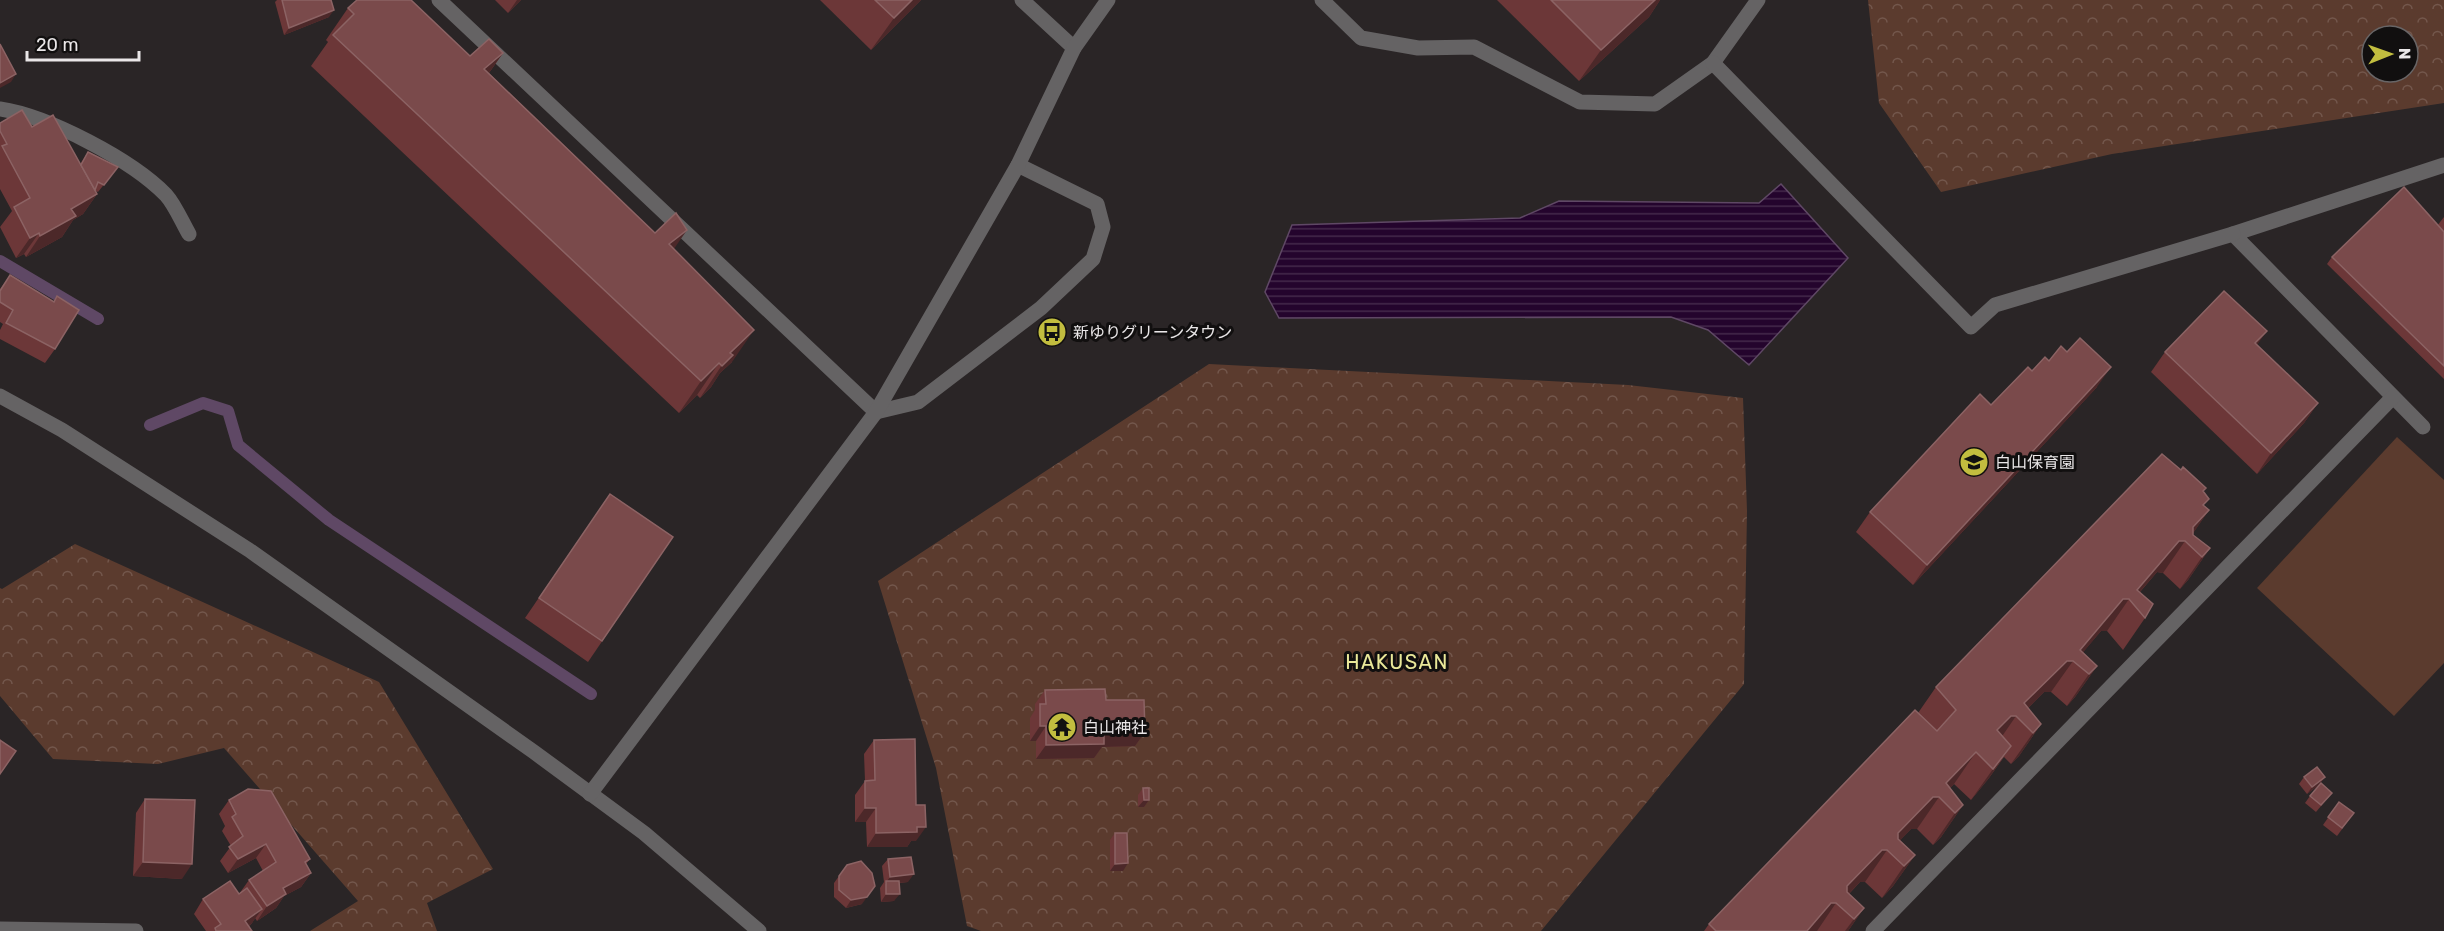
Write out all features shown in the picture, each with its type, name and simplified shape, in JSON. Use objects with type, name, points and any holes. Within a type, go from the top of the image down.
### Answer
[{"type":"street","points":[[438,0],[876,412]]},
{"type":"street","points":[[1022,0],[1074,48]]},
{"type":"street","points":[[590,794],[876,412],[1018,165],[1074,48],[1108,0]]},
{"type":"street","points":[[1322,0],[1361,38],[1418,48],[1474,47],[1580,102],[1655,104],[1713,63],[1758,0]]},
{"type":"street","points":[[1713,63],[1971,327],[1995,305],[2233,234],[2444,165]]},
{"type":"street","points":[[0,109],[50,125],[108,150],[167,195],[189,234]]},
{"type":"street","points":[[876,412],[918,402],[1041,308],[1093,259],[1103,226],[1097,204],[1018,165]]},
{"type":"street","points":[[2233,234],[2423,427]]},
{"type":"street","points":[[0,396],[62,430],[249,550],[644,833],[759,931]]},
{"type":"street","points":[[1873,931],[2393,397]]},
{"type":"street","points":[[0,929],[136,931]]},
{"type":"green space","points":[[1868,0],[2444,0],[2444,103],[2112,154],[1941,192],[1879,103]]},
{"type":"green space","points":[[1209,364],[1628,385],[1743,398],[1747,511],[1744,684],[1541,931],[981,931],[967,926],[936,768],[878,581]]},
{"type":"green space","points":[[2397,437],[2444,480],[2444,663],[2394,716],[2257,588]]},
{"type":"green space","points":[[75,544],[379,682],[493,869],[427,903],[437,931],[310,931],[358,901],[224,748],[158,764],[53,759],[0,696],[0,588],[2,589]]},
{"type":"shaded area","points":[[1781,184],[1848,258],[1749,365],[1708,330],[1671,317],[1279,318],[1265,292],[1292,225],[1520,218],[1559,201],[1759,203]]},
{"type":"building","points":[[282,0],[331,0],[334,10],[289,28]]},
{"type":"building","points":[[357,0],[411,0],[470,56],[489,39],[503,53],[484,69],[655,233],[676,213],[687,230],[669,244],[754,330],[730,353],[733,355],[722,366],[719,363],[701,381],[333,35],[354,14],[348,8]]},
{"type":"building","points":[[875,0],[912,0],[894,18]]},
{"type":"building","points":[[1551,0],[1655,0],[1601,50]]},
{"type":"building","points":[[0,44],[16,74],[0,83]]},
{"type":"building","points":[[22,110],[32,127],[53,115],[97,194],[71,209],[76,216],[40,236],[39,233],[30,238],[14,207],[30,198],[2,146],[7,144],[0,131],[0,123]]},
{"type":"building","points":[[88,152],[118,167],[104,185],[98,182],[95,190],[81,165]]},
{"type":"building","points":[[2404,187],[2444,232],[2444,366],[2332,257]]},
{"type":"building","points":[[10,275],[54,302],[57,296],[79,310],[55,349],[6,323],[13,310],[0,302],[0,291]]},
{"type":"building","points":[[2224,291],[2267,331],[2255,343],[2318,403],[2271,453],[2165,352]]},
{"type":"building","points":[[2080,338],[2111,367],[1927,565],[1870,512],[1980,394],[1991,405],[2028,367],[2032,371],[2045,357],[2049,361],[2061,346],[2067,352]]},
{"type":"building","points":[[2162,454],[2181,470],[2183,467],[2206,488],[2203,491],[2209,499],[2203,505],[2209,510],[2193,527],[2193,535],[2210,548],[2202,557],[2185,541],[2179,541],[2137,590],[2153,604],[2145,618],[2129,599],[2123,599],[2080,650],[2097,666],[2089,674],[2073,661],[2067,661],[2024,703],[2041,724],[2033,733],[2016,716],[2011,716],[1997,730],[2011,746],[1993,769],[1976,752],[1946,783],[1963,805],[1955,813],[1939,797],[1933,797],[1898,833],[1898,839],[1915,855],[1904,866],[1887,850],[1882,850],[1847,886],[1847,892],[1864,908],[1854,919],[1836,903],[1831,903],[1807,931],[1716,931],[1709,924],[1915,710],[1937,731],[1956,710],[1936,687]]},
{"type":"building","points":[[610,494],[673,537],[602,641],[539,598]]},
{"type":"building","points":[[1105,689],[1106,700],[1144,700],[1145,732],[1104,733],[1104,744],[1046,745],[1046,726],[1040,726],[1040,704],[1046,704],[1045,690]]},
{"type":"building","points":[[915,739],[916,805],[925,805],[926,827],[917,827],[917,832],[876,833],[876,808],[865,808],[865,781],[875,780],[874,740]]},
{"type":"building","points":[[0,740],[16,751],[0,774]]},
{"type":"building","points":[[2317,767],[2325,777],[2312,787],[2304,777]]},
{"type":"building","points":[[2321,783],[2332,793],[2321,805],[2310,796]]},
{"type":"building","points":[[1143,788],[1149,788],[1149,800],[1144,800]]},
{"type":"building","points":[[248,789],[271,791],[310,859],[305,862],[311,873],[283,888],[286,894],[267,906],[249,880],[276,862],[266,844],[238,859],[229,847],[243,836],[232,817],[236,814],[229,800]]},
{"type":"building","points":[[145,799],[195,800],[192,864],[143,862]]},
{"type":"building","points":[[2339,802],[2354,813],[2342,828],[2328,817]]},
{"type":"building","points":[[1115,833],[1127,833],[1128,863],[1115,864]]},
{"type":"building","points":[[911,857],[914,874],[890,877],[888,859]]},
{"type":"building","points":[[861,861],[872,873],[875,886],[867,897],[851,900],[839,890],[839,876],[847,865]]},
{"type":"building","points":[[230,881],[239,894],[247,888],[262,909],[245,921],[252,931],[216,931],[215,928],[221,924],[203,899]]},
{"type":"building","points":[[886,881],[899,881],[900,894],[886,894]]},
{"type":"waterway","points":[[0,261],[98,319]]},
{"type":"waterway","points":[[150,425],[203,403],[228,411],[238,445],[329,520],[591,694]]},
{"type":"place","name":"新ゆりグリーンタウン","points":[[1052,332]]},
{"type":"place","name":"白山保育園","points":[[1974,462]]},
{"type":"place","name":"白山神社","points":[[1062,727]]},
{"type":"district","name":"HAKUSAN","points":[[1397,662]]}]
